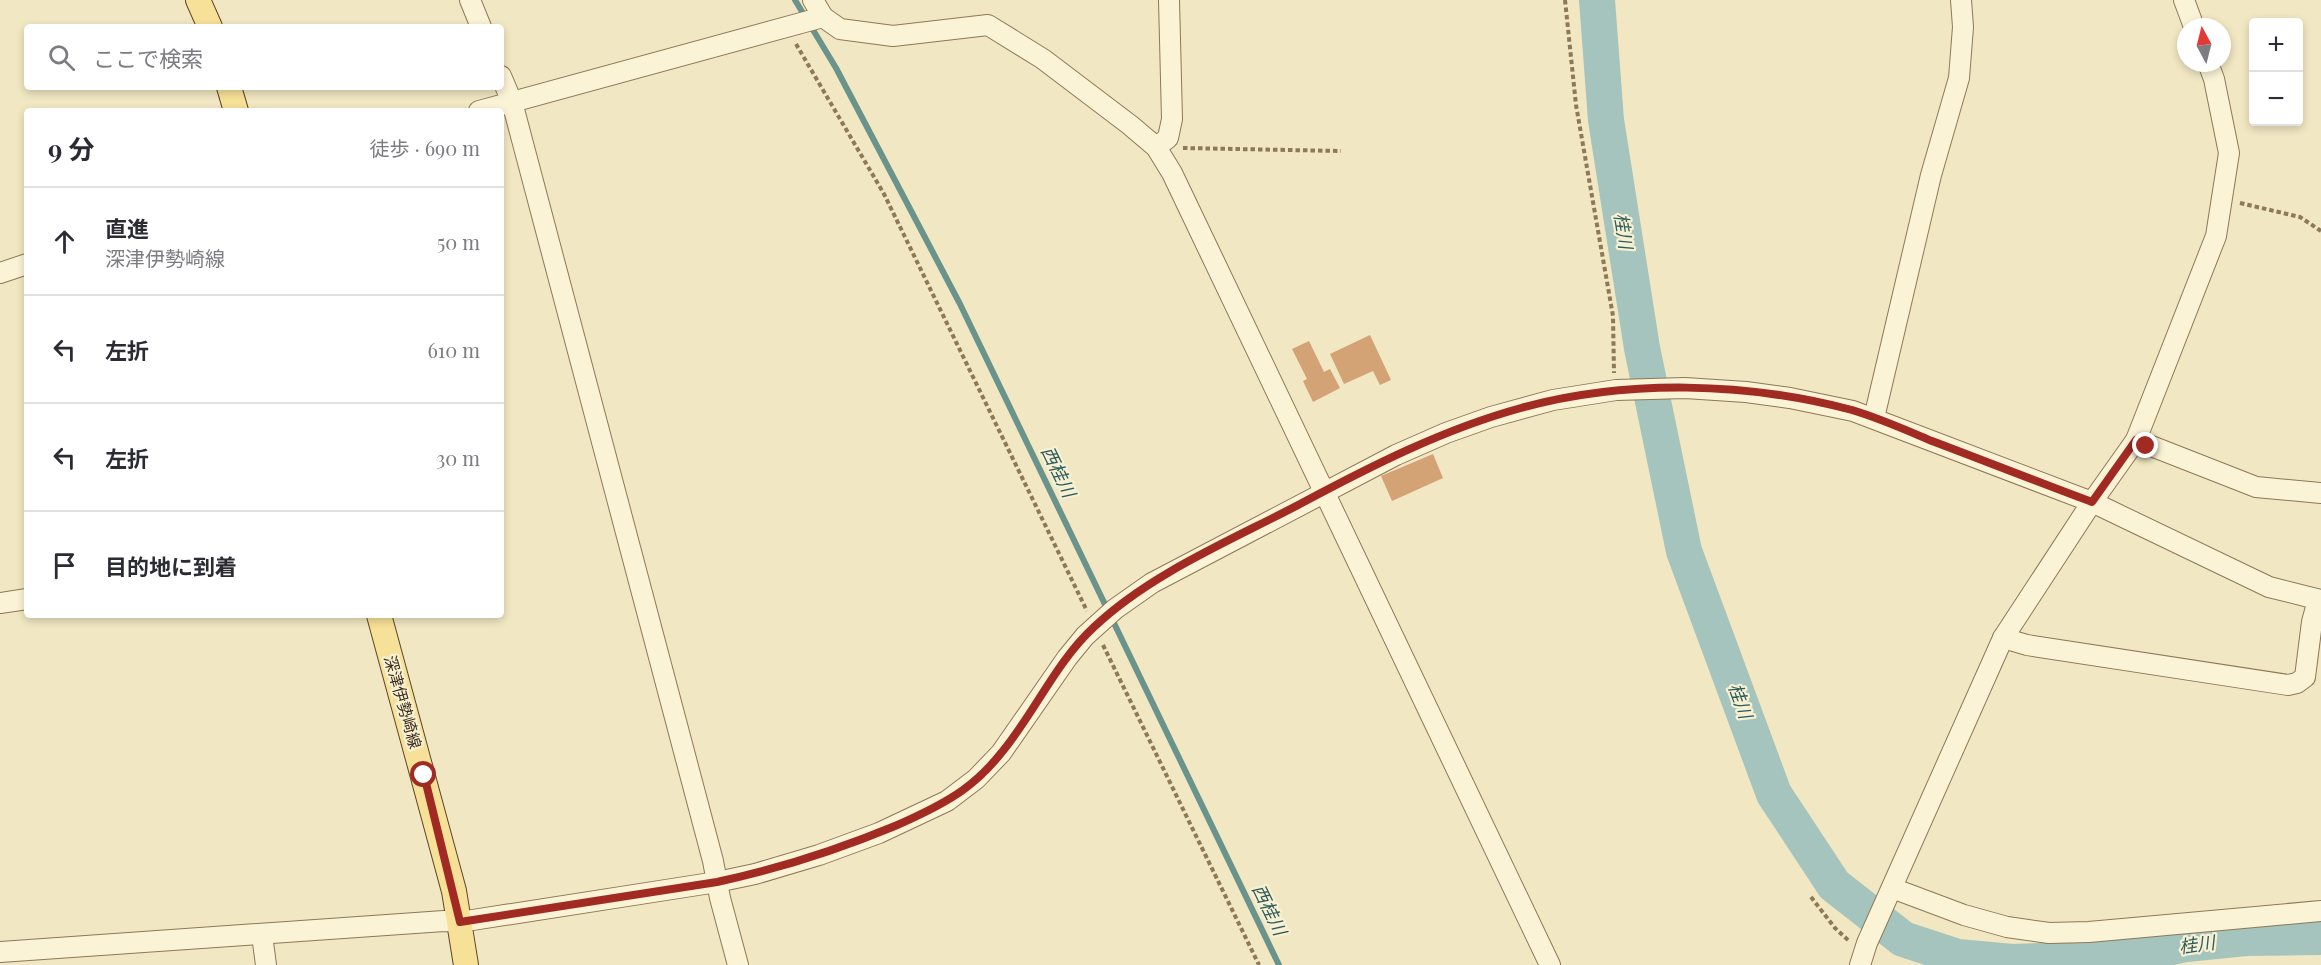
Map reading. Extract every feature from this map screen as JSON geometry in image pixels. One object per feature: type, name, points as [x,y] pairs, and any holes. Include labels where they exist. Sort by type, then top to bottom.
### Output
[{"type":"main road","points":[[198,0],[209,24]]},
{"type":"main road","points":[[230,90],[235,108]]},
{"type":"main road","name":"深津伊勢崎線","points":[[380,618],[424,775],[460,922],[466,965]]},
{"type":"street","points":[[470,0],[480,24]]},
{"type":"street","points":[[1156,147],[1168,138],[1172,119],[1169,0]]},
{"type":"street","points":[[1874,418],[1930,175],[1959,78],[1963,27],[1961,0]]},
{"type":"street","points":[[2184,0],[2191,18]]},
{"type":"street","points":[[490,108],[807,18],[840,28],[893,36],[988,25],[1043,59],[1130,125],[1156,147],[1172,172],[1550,965]]},
{"type":"street","points":[[1864,953],[2003,638],[2092,502],[2136,440],[2216,236],[2229,153],[2211,72]]},
{"type":"street","points":[[504,83],[512,102],[738,965]]},
{"type":"street","points":[[0,273],[24,265]]},
{"type":"street","points":[[11,956],[444,921],[460,922],[717,882],[755,874],[819,855],[914,818],[956,795],[976,779],[1001,753],[1067,658],[1104,618],[1168,573],[1396,455],[1446,433],[1491,417],[1553,400],[1621,390],[1685,388],[1746,392],[1790,398],[1853,411],[2092,502],[2269,587],[2319,600],[2312,622],[2305,677],[2297,683],[2288,685],[2027,645],[2003,638]]},
{"type":"street","points":[[2136,440],[2256,487],[2321,493]]},
{"type":"street","points":[[0,603],[24,599]]},
{"type":"street","points":[[1891,892],[2007,927],[2049,933],[2089,932],[2321,911]]},
{"type":"street","points":[[262,935],[266,965]]},
{"type":"path","points":[[1565,0],[1576,105],[1613,316],[1613,368],[1621,390]]},
{"type":"path","points":[[807,18],[884,194],[1104,618],[1258,965]]},
{"type":"path","points":[[1156,147],[1341,151]]},
{"type":"path","points":[[2221,199],[2300,217],[2321,231]]},
{"type":"path","points":[[1811,897],[1846,940],[1864,953]]},
{"type":"building","points":[[1370,335],[1391,380],[1380,385],[1373,371],[1344,384],[1330,354]]},
{"type":"building","points":[[1309,341],[1324,372],[1330,369],[1340,388],[1313,402],[1303,381],[1307,379],[1292,349]]},
{"type":"building","points":[[1433,454],[1443,478],[1392,501],[1381,476]]},
{"type":"waterway","name":"西桂川","points":[[795,0],[836,68],[960,304],[1279,965]]},
{"type":"waterway","name":"桂川","points":[[1597,0],[1606,120],[1642,348],[1684,551],[1774,794],[1834,885],[1903,939],[1958,957],[2012,962],[2094,959],[2130,956],[2186,944],[2246,938],[2321,937]]},
{"type":"route","points":[[424,775],[460,922],[717,882],[755,874],[819,855],[879,833],[947,801],[976,779],[1001,753],[1085,636],[1137,593],[1176,569],[1396,455],[1446,433],[1491,417],[1553,400],[1626,389],[1685,388],[1746,392],[1790,398],[1853,411],[1874,418],[2092,502],[2136,440],[2146,446]]}]
